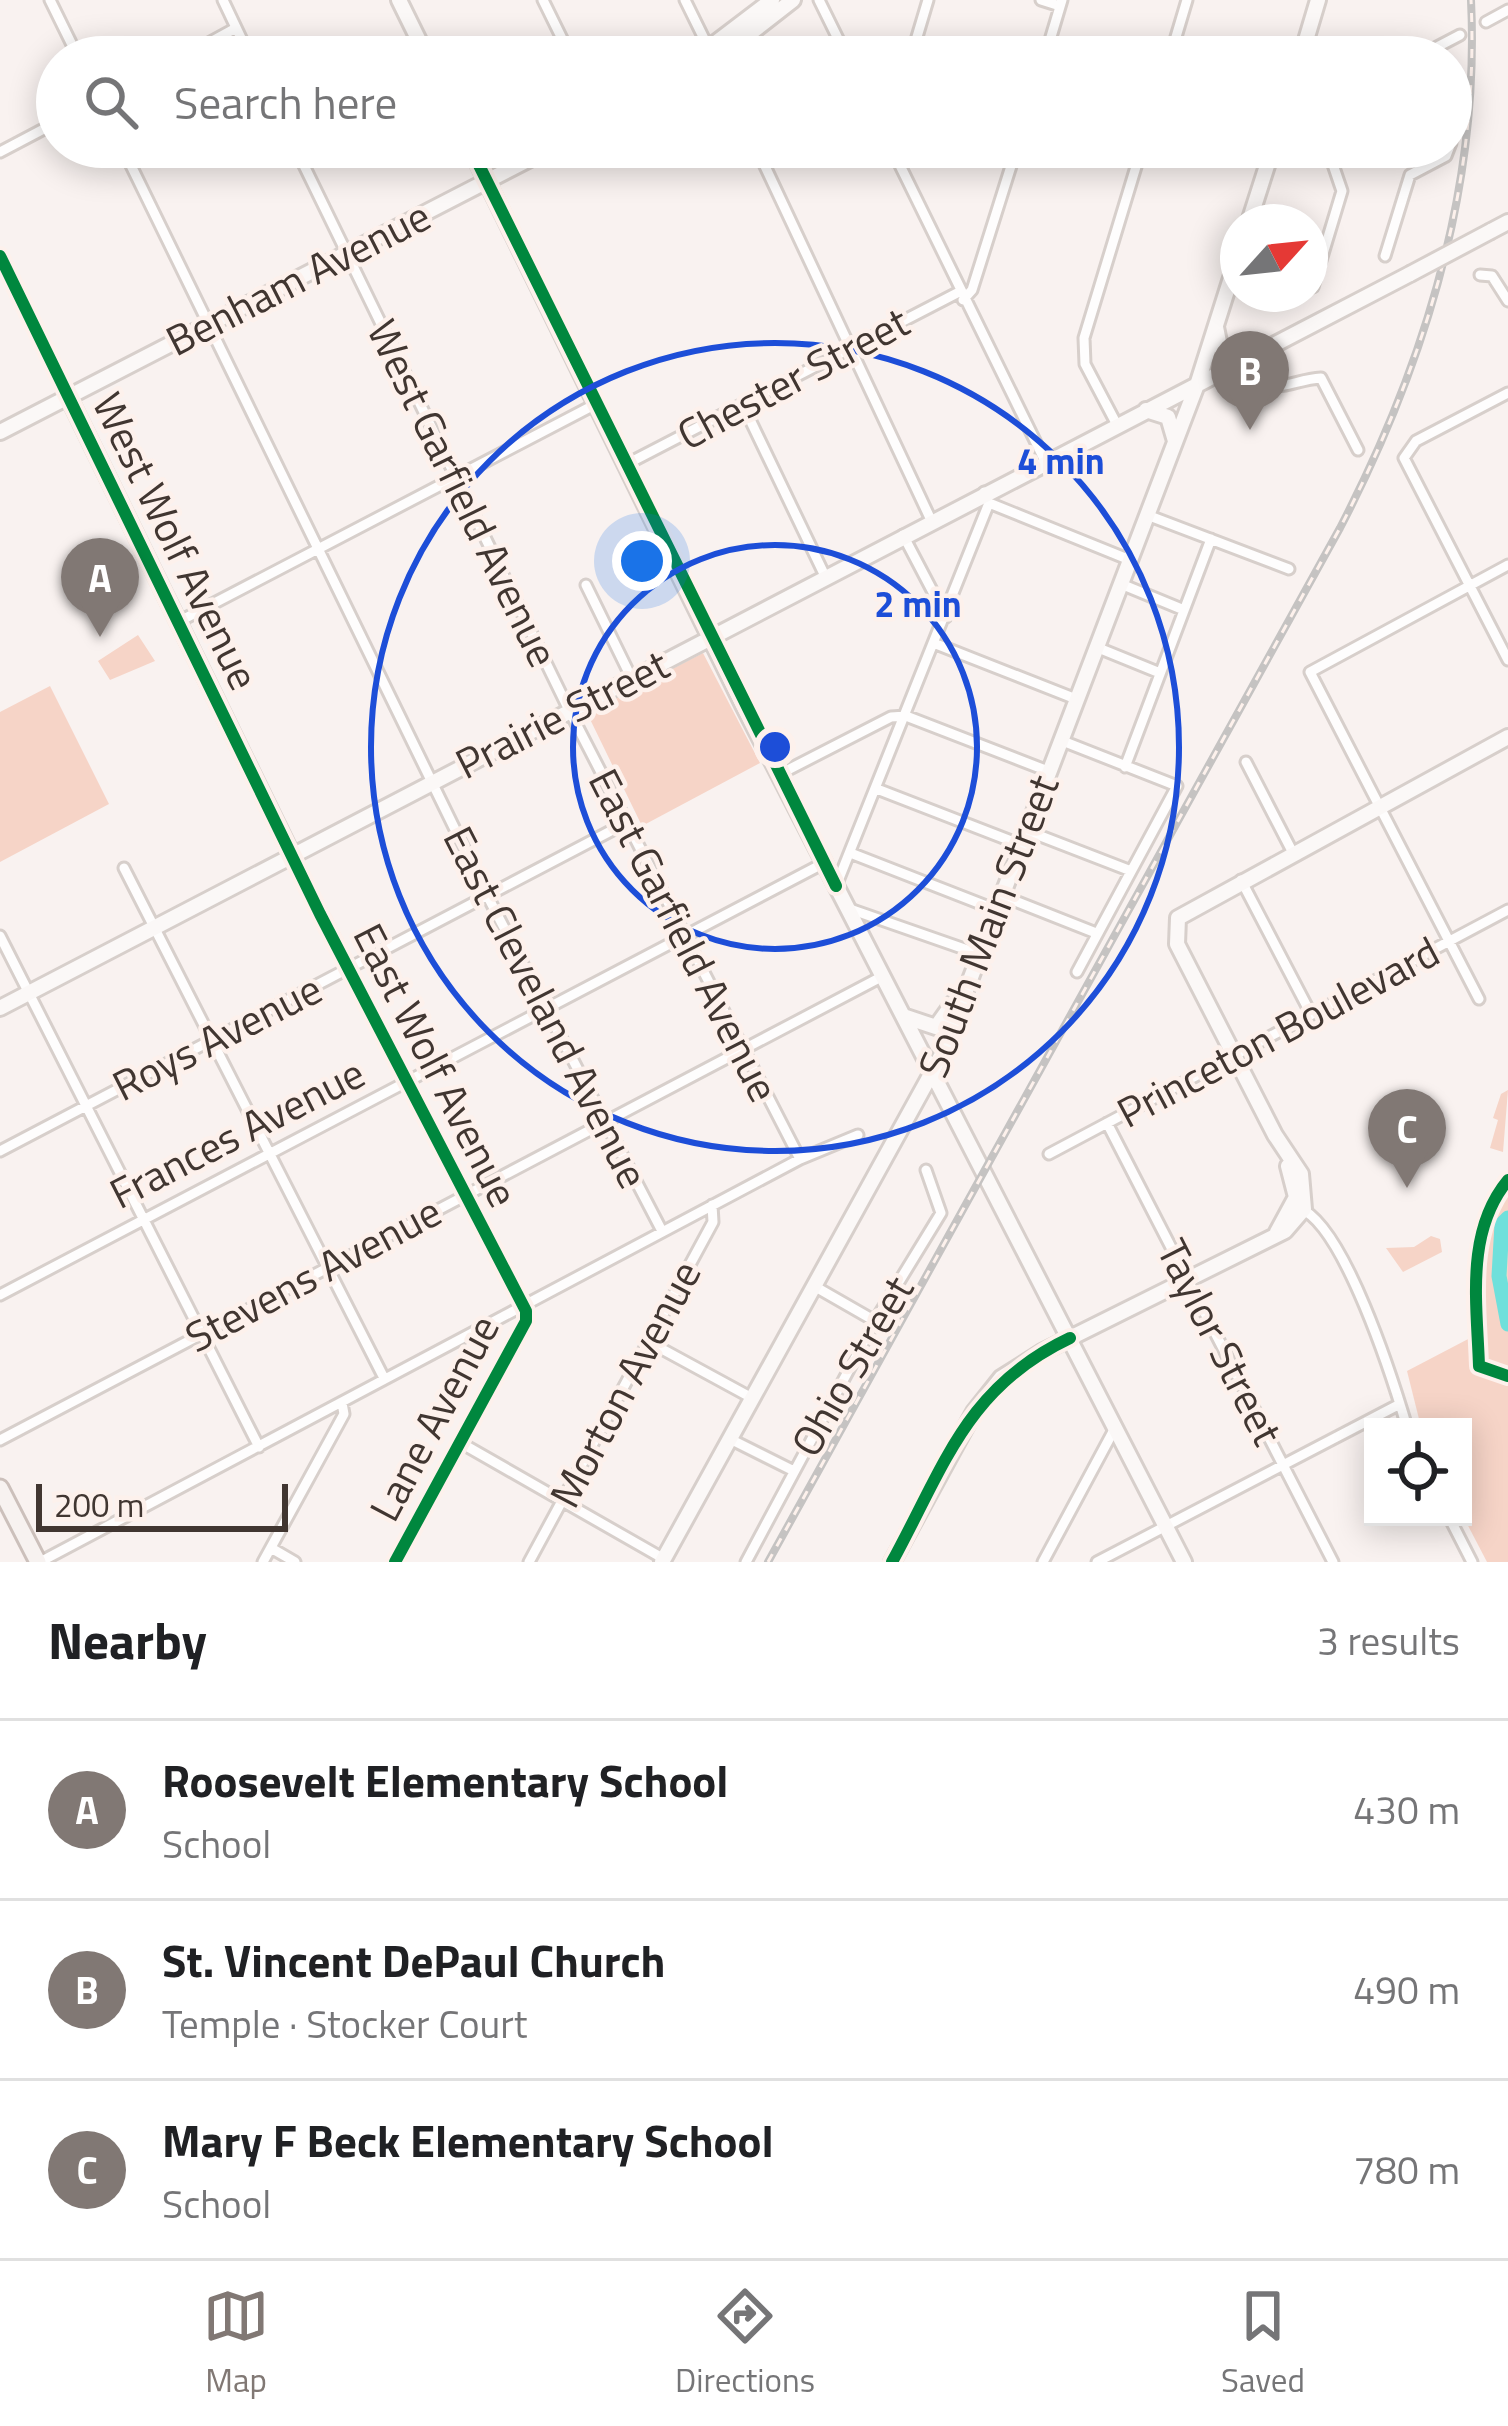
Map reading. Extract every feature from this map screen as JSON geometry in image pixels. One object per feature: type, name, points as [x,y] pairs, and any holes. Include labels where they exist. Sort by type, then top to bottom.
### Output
[{"type":"main road","points":[[399,0],[417,36]]},
{"type":"main road","points":[[731,36],[772,0]]},
{"type":"main road","points":[[739,36],[793,0]]},
{"type":"main road","points":[[1305,36],[1314,1]]},
{"type":"main road","points":[[480,168],[778,775],[1184,1562]]},
{"type":"main road","name":"Benham Avenue","points":[[0,432],[509,168]]},
{"type":"main road","points":[[1255,204],[1266,168]]},
{"type":"main road","name":"Prairie Street","points":[[0,1008],[931,520],[987,498],[1045,460],[1508,222]]},
{"type":"main road","name":"South Main Street","points":[[663,1561],[933,1073],[1221,312]]},
{"type":"main road","points":[[1216,327],[1220,347],[1246,359]]},
{"type":"main road","name":"West Wolf Avenue","points":[[68,396],[292,855]]},
{"type":"main road","points":[[1141,411],[1156,410],[1168,417],[1175,442]]},
{"type":"main road","points":[[892,1562],[986,1395],[1015,1367],[1294,1224],[1301,1174],[1177,944],[1176,922],[1192,906],[1508,737]]},
{"type":"main road","points":[[905,1016],[920,1025],[939,1025],[969,980]]},
{"type":"main road","points":[[0,1488],[39,1562]]},
{"type":"street","points":[[50,0],[68,36]]},
{"type":"street","points":[[223,0],[240,36]]},
{"type":"street","points":[[543,0],[561,36]]},
{"type":"street","points":[[685,0],[701,36]]},
{"type":"street","points":[[917,36],[928,0]]},
{"type":"street","points":[[1041,0],[1061,3],[1051,36]]},
{"type":"street","points":[[1176,36],[1187,0]]},
{"type":"street","points":[[823,1],[838,36]]},
{"type":"street","points":[[1486,22],[1508,10]]},
{"type":"street","points":[[221,36],[236,28]]},
{"type":"street","points":[[0,152],[36,133]]},
{"type":"street","name":"East Cleveland Avenue","points":[[132,168],[488,897],[662,1232]]},
{"type":"street","name":"West Garfield Avenue","points":[[305,168],[569,710]]},
{"type":"street","points":[[766,168],[931,520]]},
{"type":"street","points":[[902,168],[1045,460]]},
{"type":"street","points":[[962,295],[972,290],[1010,168]]},
{"type":"street","points":[[1116,423],[1085,364],[1084,338],[1136,168]]},
{"type":"street","points":[[1328,237],[1342,191],[1335,168]]},
{"type":"street","points":[[1385,256],[1410,176],[1424,168]]},
{"type":"street","name":"West Wolf Avenue","points":[[0,256],[68,396]]},
{"type":"street","points":[[1480,274],[1492,276],[1508,301]]},
{"type":"street","name":"Chester Street","points":[[624,466],[962,295]]},
{"type":"street","points":[[1246,359],[1272,386],[1291,387],[1321,378],[1358,451]]},
{"type":"street","points":[[1508,393],[1405,452],[1406,465],[1508,659]]},
{"type":"street","points":[[178,622],[594,405]]},
{"type":"street","points":[[742,405],[825,576]]},
{"type":"street","points":[[836,886],[936,644],[987,498],[1130,560]]},
{"type":"street","points":[[1148,514],[1289,569]]},
{"type":"street","points":[[903,535],[946,617]]},
{"type":"street","points":[[1125,767],[1210,539]]},
{"type":"street","points":[[1479,999],[1310,672],[1508,566]]},
{"type":"street","points":[[1120,584],[1184,610]]},
{"type":"street","points":[[586,585],[631,677]]},
{"type":"street","points":[[936,644],[1076,699]]},
{"type":"street","points":[[1096,647],[1160,673]]},
{"type":"street","name":"East Garfield Avenue","points":[[569,710],[800,1159]]},
{"type":"street","points":[[778,775],[890,717],[905,716],[1048,771]]},
{"type":"street","points":[[1060,740],[1177,787],[1077,972]]},
{"type":"street","points":[[1246,762],[1293,853]]},
{"type":"street","points":[[877,789],[1131,871]]},
{"type":"street","name":"Roys Avenue","points":[[0,1151],[626,823]]},
{"type":"street","points":[[853,854],[1096,934]]},
{"type":"street","name":"East Wolf Avenue","points":[[292,855],[523,1305]]},
{"type":"street","name":"Frances Avenue","points":[[0,1295],[824,863]]},
{"type":"street","points":[[124,868],[384,1378]]},
{"type":"street","points":[[1241,880],[1311,1014]]},
{"type":"street","points":[[847,908],[979,954]]},
{"type":"street","name":"Princeton Boulevard","points":[[1048,1154],[1508,910]]},
{"type":"street","points":[[0,936],[259,1447]]},
{"type":"street","name":"Stevens Avenue","points":[[0,1440],[883,976]]},
{"type":"street","name":"Taylor Street","points":[[1107,1123],[1333,1562]]},
{"type":"street","points":[[39,1562],[800,1159],[858,1135]]},
{"type":"street","name":"Ohio Street","points":[[746,1562],[874,1321],[941,1213],[926,1170]]},
{"type":"street","points":[[1479,1366],[1479,1248],[1484,1220],[1508,1180]]},
{"type":"street","name":"Morton Avenue","points":[[529,1562],[713,1222],[712,1205]]},
{"type":"street","points":[[1299,1208],[1319,1221],[1372,1323],[1404,1418]]},
{"type":"street","points":[[814,1286],[874,1321]]},
{"type":"street","name":"Lane Avenue","points":[[395,1562],[526,1321],[523,1305]]},
{"type":"street","points":[[649,1342],[752,1398]]},
{"type":"street","points":[[263,1562],[344,1414],[342,1403]]},
{"type":"street","points":[[1097,1562],[1400,1404]]},
{"type":"street","points":[[1043,1562],[1115,1428]]},
{"type":"street","points":[[730,1439],[792,1470]]},
{"type":"street","points":[[460,1443],[663,1561]]},
{"type":"street","points":[[1454,1526],[1472,1562]]},
{"type":"street","points":[[271,1549],[295,1562]]},
{"type":"shaded area","points":[[138,635],[155,661],[110,680],[98,661]]},
{"type":"shaded area","points":[[703,653],[760,763],[642,826],[587,713]]},
{"type":"shaded area","points":[[50,686],[109,804],[0,862],[0,712]]},
{"type":"shaded area","points":[[1508,1090],[1503,1152],[1490,1148],[1498,1120],[1493,1118],[1501,1094]]},
{"type":"shaded area","points":[[1508,1172],[1508,1562],[1487,1562],[1468,1526],[1472,1526],[1472,1418],[1419,1418],[1407,1371],[1472,1337],[1475,1251],[1495,1191]]},
{"type":"shaded area","points":[[1431,1236],[1440,1239],[1442,1252],[1403,1272],[1386,1248],[1414,1247]]},
{"type":"waterway","points":[[1508,1218],[1502,1224],[1499,1276],[1508,1324]]},
{"type":"railway","points":[[1471,0],[1471,36]]},
{"type":"railway","points":[[768,1562],[1340,528],[1398,402],[1421,338],[1441,272],[1461,168]]},
{"type":"cycle path","points":[[480,168],[836,886]]},
{"type":"cycle path","points":[[0,256],[320,914],[526,1311],[526,1321],[395,1562]]},
{"type":"cycle path","points":[[1508,1180],[1485,1222],[1476,1293],[1479,1366],[1508,1376]]},
{"type":"cycle path","points":[[892,1562],[944,1462],[982,1405],[1006,1380],[1070,1338]]},
{"type":"place","name":"St. Vincent DePaul Church","points":[[1250,430]]},
{"type":"place","name":"Roosevelt Elementary School","points":[[100,637]]},
{"type":"place","name":"Mary F Beck Elementary School","points":[[1407,1188]]}]
